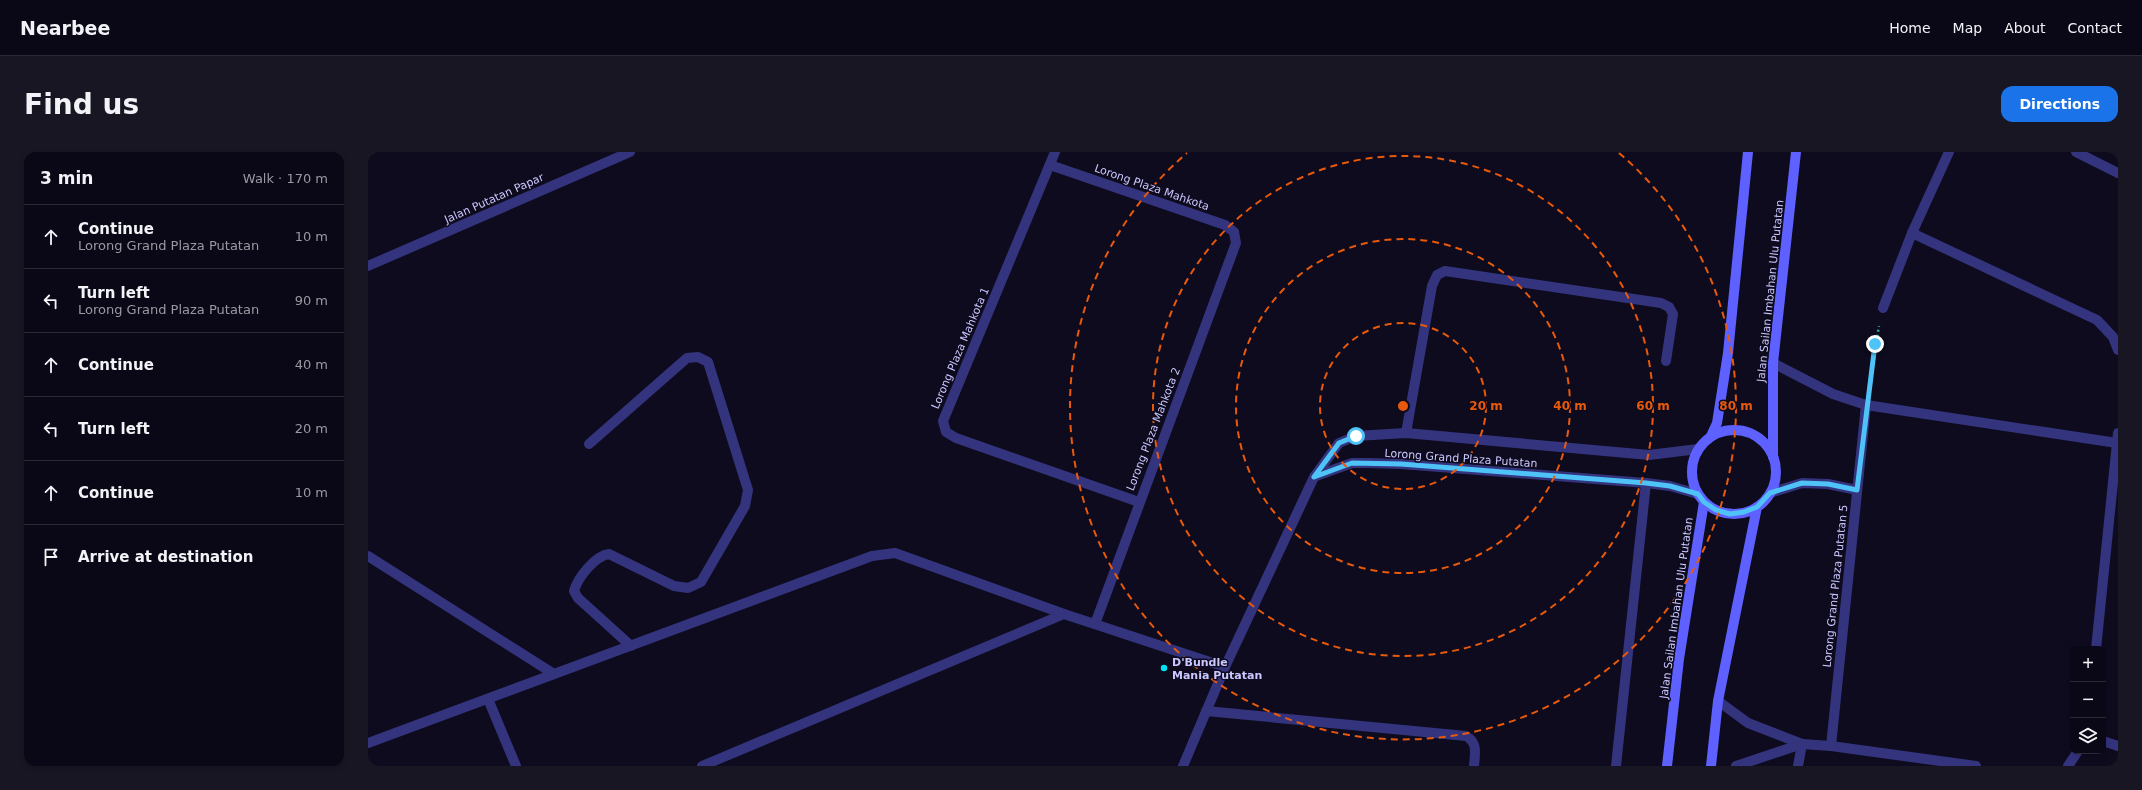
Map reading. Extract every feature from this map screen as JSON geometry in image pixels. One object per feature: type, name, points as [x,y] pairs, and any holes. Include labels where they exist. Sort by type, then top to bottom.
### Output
[{"type":"street","name":"Jalan Putatan Papar","points":[[368,266],[630,152]]},
{"type":"street","name":"Lorong Plaza Mahkota 1","points":[[1055,152],[943,420],[946,432],[956,438],[1139,502]]},
{"type":"street","points":[[1711,436],[1717,422],[1728,353],[1748,152]]},
{"type":"street","name":"Jalan Sailan Imbahan Ulu Putatan","points":[[1773,457],[1773,363],[1796,152]]},
{"type":"street","points":[[1883,308],[1912,233],[1949,152]]},
{"type":"street","points":[[2076,152],[2118,173]]},
{"type":"street","name":"Lorong Plaza Mahkota","points":[[1050,165],[1225,224],[1234,232],[1236,243]]},
{"type":"street","points":[[1912,233],[2096,320],[2113,337],[2118,350]]},
{"type":"street","name":"Lorong Plaza Mahkota 2","points":[[1095,624],[1236,243]]},
{"type":"street","points":[[1406,433],[1432,286],[1437,276],[1445,271],[1661,303],[1669,307],[1674,314],[1666,361]]},
{"type":"street","points":[[589,444],[687,358],[698,357],[708,362],[747,482],[748,490],[745,506],[701,582],[688,588],[674,586],[609,554],[601,555],[576,583],[574,591],[578,598],[631,646]]},
{"type":"street","points":[[1773,363],[1833,394],[1866,405],[2118,438],[2096,646]]},
{"type":"street","name":"Lorong Grand Plaza Putatan 5","points":[[1831,746],[1866,405]]},
{"type":"street","points":[[1735,429],[1747,431],[1763,442],[1773,457],[1776,469],[1774,482],[1770,493],[1757,507],[1744,512],[1730,514],[1716,510],[1701,498],[1693,484],[1693,460],[1698,449],[1711,436],[1722,431],[1735,429]]},
{"type":"street","name":"Lorong Grand Plaza Putatan","points":[[1314,477],[1339,443],[1356,436],[1406,433],[1650,455],[1698,449]]},
{"type":"street","name":"Lorong Grand Plaza Putatan","points":[[1314,477],[1352,463],[1374,463],[1646,483],[1670,486],[1701,498]]},
{"type":"street","points":[[1183,766],[1225,667],[1314,477]]},
{"type":"street","points":[[1616,766],[1646,483]]},
{"type":"street","points":[[1770,493],[1802,483],[1828,484],[1857,490]]},
{"type":"street","name":"Jalan Sailan Imbahan Ulu Putatan","points":[[1668,766],[1679,659],[1701,498]]},
{"type":"street","points":[[1711,766],[1718,701],[1757,507]]},
{"type":"street","points":[[368,743],[872,556],[895,553],[1064,614],[1225,667]]},
{"type":"street","points":[[368,556],[554,674]]},
{"type":"street","points":[[702,766],[1064,614]]},
{"type":"street","points":[[488,699],[516,766]]},
{"type":"street","points":[[1718,701],[1748,723],[1802,744],[1831,746],[1976,766]]},
{"type":"street","points":[[1206,712],[1466,736],[1472,740],[1475,746],[1474,766]]},
{"type":"street","points":[[2106,742],[2118,746]]},
{"type":"street","points":[[1736,766],[1802,744]]},
{"type":"street","points":[[1798,766],[1802,744]]},
{"type":"street","points":[[2068,766],[2076,754]]},
{"type":"path","points":[[1866,405],[1875,344],[1883,308]]},
{"type":"place","name":"D'Bundle Mania Putatan","points":[[1164,668]]},
{"type":"route","points":[[1356,436],[1339,443],[1314,477],[1352,463],[1368,463],[1401,464],[1646,483],[1670,486],[1698,494],[1704,502],[1716,510],[1730,514],[1744,512],[1757,507],[1770,493],[1802,483],[1828,484],[1857,490],[1866,405],[1875,344]]}]
